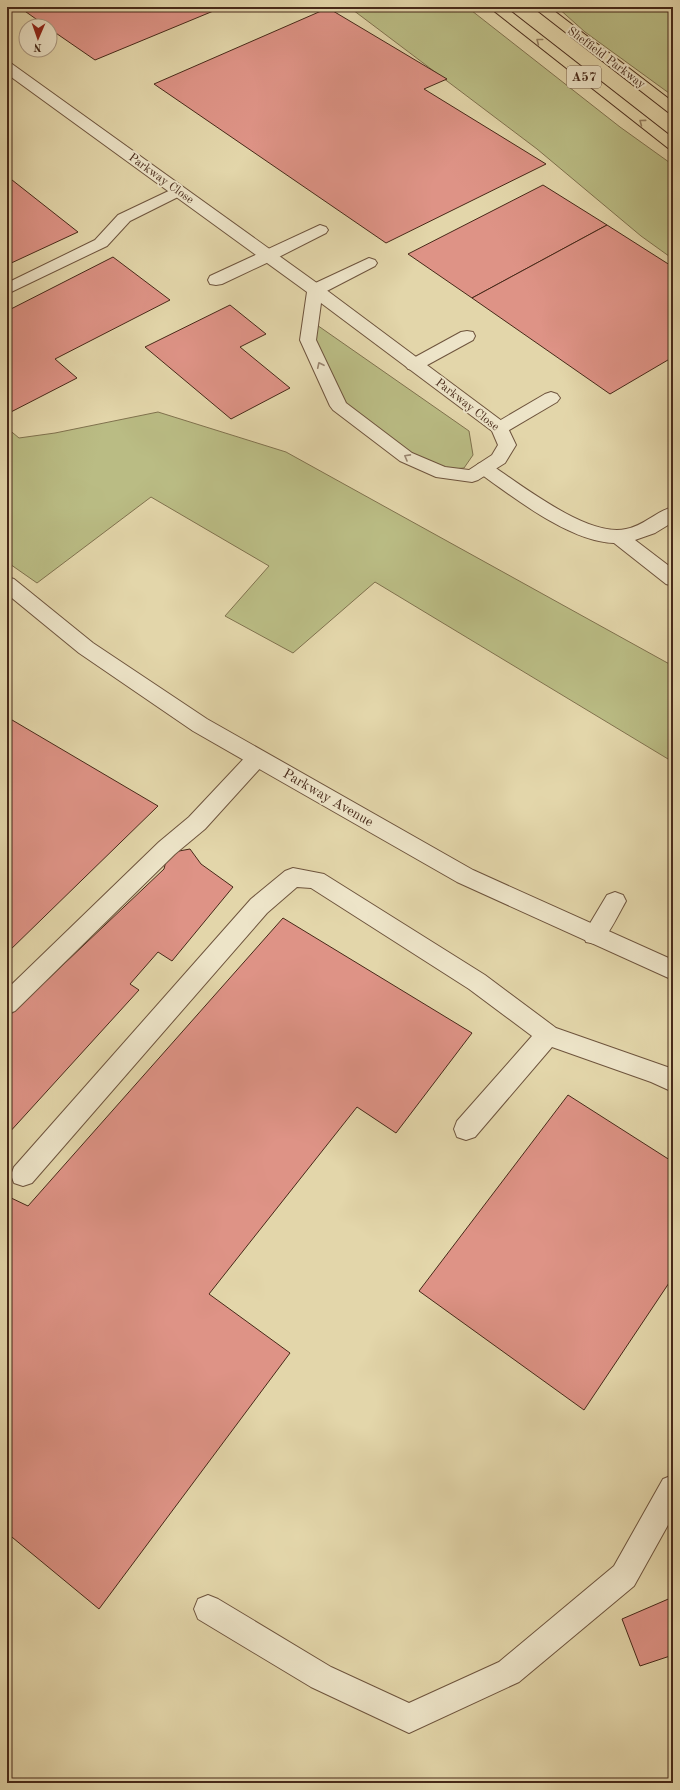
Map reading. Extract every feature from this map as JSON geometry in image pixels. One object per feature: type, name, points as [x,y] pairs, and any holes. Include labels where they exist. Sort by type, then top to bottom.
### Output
[{"type":"highway","name":"Sheffield Parkway","points":[[496,7],[673,145]]},
{"type":"highway","name":"Sheffield Parkway","points":[[540,7],[673,109]]},
{"type":"street","name":"Parkway Close","points":[[7,67],[315,290],[500,428],[507,444],[499,459],[472,476],[442,473],[406,457],[339,406],[308,340],[315,290]]},
{"type":"street","points":[[7,289],[101,243],[124,218],[178,192]]},
{"type":"street","points":[[216,280],[268,257],[320,230]]},
{"type":"street","points":[[315,290],[369,263]]},
{"type":"street","points":[[414,365],[467,336]]},
{"type":"street","points":[[500,428],[551,398]]},
{"type":"street","points":[[484,468],[549,512],[595,534],[620,538],[649,529],[673,513]]},
{"type":"street","points":[[620,538],[673,578]]},
{"type":"street","name":"Parkway Avenue","points":[[7,584],[86,648],[200,725],[465,876],[673,970]]},
{"type":"street","points":[[7,1004],[167,848],[197,823],[258,758]]},
{"type":"street","points":[[23,1175],[259,906],[293,877],[316,880],[477,982],[548,1034],[659,1074],[673,1081]]},
{"type":"street","points":[[594,935],[615,901]]},
{"type":"street","points":[[466,1129],[548,1034]]},
{"type":"street","points":[[208,1609],[321,1677],[409,1718],[509,1672],[624,1576],[673,1489]]},
{"type":"green space","points":[[349,7],[467,7],[620,127],[673,165],[673,259],[641,236],[537,149]]},
{"type":"green space","points":[[557,7],[673,8],[673,96],[585,32]]},
{"type":"green space","points":[[304,316],[469,431],[473,455],[464,468],[440,470],[410,454],[338,400]]},
{"type":"green space","points":[[158,412],[286,452],[673,666],[673,762],[375,582],[293,653],[225,616],[269,566],[151,497],[37,583],[7,562],[7,428],[19,438],[55,433]]},
{"type":"building","points":[[19,7],[223,7],[95,60],[58,35],[58,18],[35,18]]},
{"type":"building","points":[[328,8],[447,79],[424,89],[546,164],[386,243],[154,84]]},
{"type":"building","points":[[7,176],[78,232],[7,265]]},
{"type":"building","points":[[543,185],[607,225],[472,298],[408,254]]},
{"type":"building","points":[[607,225],[673,267],[673,357],[610,394],[472,298]]},
{"type":"building","points":[[113,257],[170,300],[55,359],[77,378],[7,414],[7,311]]},
{"type":"building","points":[[230,305],[266,334],[240,347],[290,388],[231,419],[145,347]]},
{"type":"building","points":[[7,717],[158,806],[7,953]]},
{"type":"building","points":[[190,849],[201,864],[233,887],[172,961],[158,952],[130,984],[139,990],[7,1135],[7,1018],[164,869],[168,853]]},
{"type":"building","points":[[283,918],[472,1033],[396,1133],[357,1107],[209,1294],[290,1353],[99,1609],[7,1533],[7,1196],[28,1206]]},
{"type":"building","points":[[568,1095],[673,1162],[673,1277],[584,1410],[419,1291]]},
{"type":"building","points":[[673,1597],[673,1655],[640,1666],[622,1619]]}]
